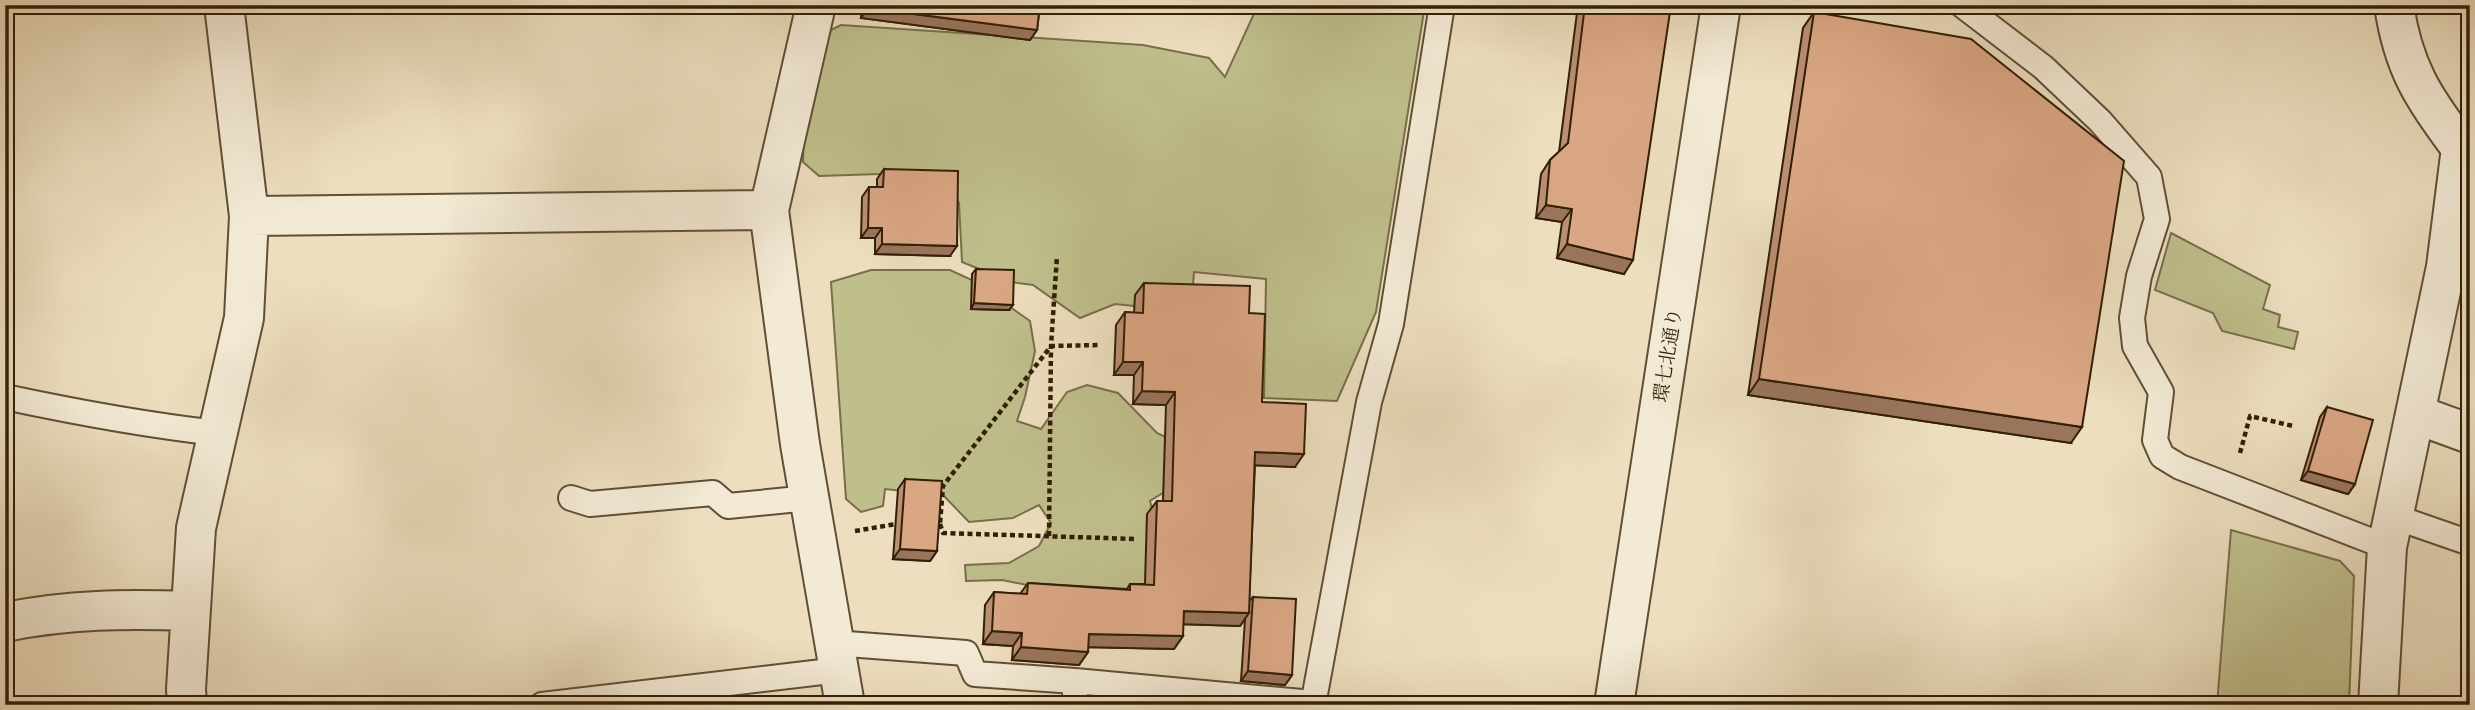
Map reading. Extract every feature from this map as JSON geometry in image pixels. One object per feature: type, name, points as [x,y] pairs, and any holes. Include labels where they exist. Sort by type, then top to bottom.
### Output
[{"type":"street","points":[[181,699],[196,528],[244,318],[249,216],[223,5]]},
{"type":"street","points":[[816,5],[769,210],[809,498],[839,673]]},
{"type":"street","name":"環七北通り","points":[[1614,705],[1721,5]]},
{"type":"street","points":[[2378,705],[2389,531],[2446,267],[2466,147],[2418,88],[2406,57],[2394,5]]},
{"type":"street","points":[[249,216],[769,210]]},
{"type":"street","points":[[2415,414],[2470,434]]},
{"type":"street","points":[[5,622],[43,614],[111,608],[190,611]]},
{"type":"lane","points":[[542,705],[610,700],[839,673],[966,653],[975,674],[1075,693],[1313,704],[1369,402],[1391,324],[1442,5]]},
{"type":"lane","points":[[1962,5],[2043,67],[2100,121],[2149,177],[2157,219],[2139,276],[2132,318],[2135,346],[2161,391],[2155,439],[2162,456],[2180,467],[2231,487],[2389,531],[2470,543]]},
{"type":"lane","points":[[5,397],[149,425],[217,433]]},
{"type":"lane","points":[[571,498],[590,504],[713,493],[729,506],[809,498]]},
{"type":"path","points":[[1049,536],[1051,346],[1057,256]]},
{"type":"path","points":[[1051,346],[1099,345]]},
{"type":"path","points":[[1051,346],[943,485],[940,524],[943,533],[1138,539]]},
{"type":"path","points":[[2231,487],[2250,416],[2293,426]]},
{"type":"path","points":[[932,525],[940,524]]},
{"type":"green space","points":[[1258,5],[1425,5],[1376,312],[1337,401],[1264,398],[1266,279],[1194,272],[1193,285],[1162,309],[1115,304],[1080,318],[1033,285],[1011,282],[962,262],[959,203],[941,172],[819,176],[803,162],[804,131],[825,33],[841,25],[1143,45],[1209,58],[1225,77]]},
{"type":"green space","points":[[2171,233],[2270,285],[2263,309],[2280,315],[2278,327],[2298,332],[2294,349],[2222,331],[2213,313],[2155,290]]},
{"type":"green space","points":[[871,270],[950,270],[972,280],[1030,321],[1035,351],[1017,421],[1041,429],[1067,392],[1087,385],[1118,393],[1157,433],[1180,444],[1179,483],[1150,501],[1168,570],[1151,610],[1002,580],[966,581],[965,565],[1009,563],[1039,546],[1051,523],[1039,505],[1013,518],[969,522],[943,495],[885,489],[883,506],[861,512],[846,499],[831,282]]},
{"type":"green space","points":[[2231,530],[2340,561],[2354,576],[2349,705],[2217,705]]},
{"type":"building","points":[[868,5],[1040,5],[1037,30],[868,8]]},
{"type":"building","points":[[1585,5],[1671,5],[1633,260],[1567,244],[1572,209],[1546,205],[1550,160],[1568,143]]},
{"type":"building","points":[[1814,12],[1971,39],[2124,161],[2082,427],[1759,379]]},
{"type":"building","points":[[884,169],[958,171],[957,246],[882,244],[882,228],[868,228],[869,187],[883,187]]},
{"type":"building","points":[[976,269],[1014,270],[1013,305],[974,303]]},
{"type":"building","points":[[1144,283],[1250,286],[1249,313],[1265,314],[1262,402],[1306,404],[1304,454],[1255,452],[1249,613],[1184,611],[1183,636],[1089,634],[1088,652],[1021,647],[1022,633],[992,631],[994,592],[1027,594],[1028,583],[1130,590],[1130,584],[1154,585],[1157,501],[1172,501],[1175,392],[1142,391],[1143,362],[1123,362],[1125,312],[1143,313]]},
{"type":"building","points":[[2327,407],[2373,420],[2355,484],[2308,471]]},
{"type":"building","points":[[905,479],[942,481],[937,551],[900,549]]},
{"type":"building","points":[[1253,597],[1296,599],[1292,675],[1248,671]]}]
